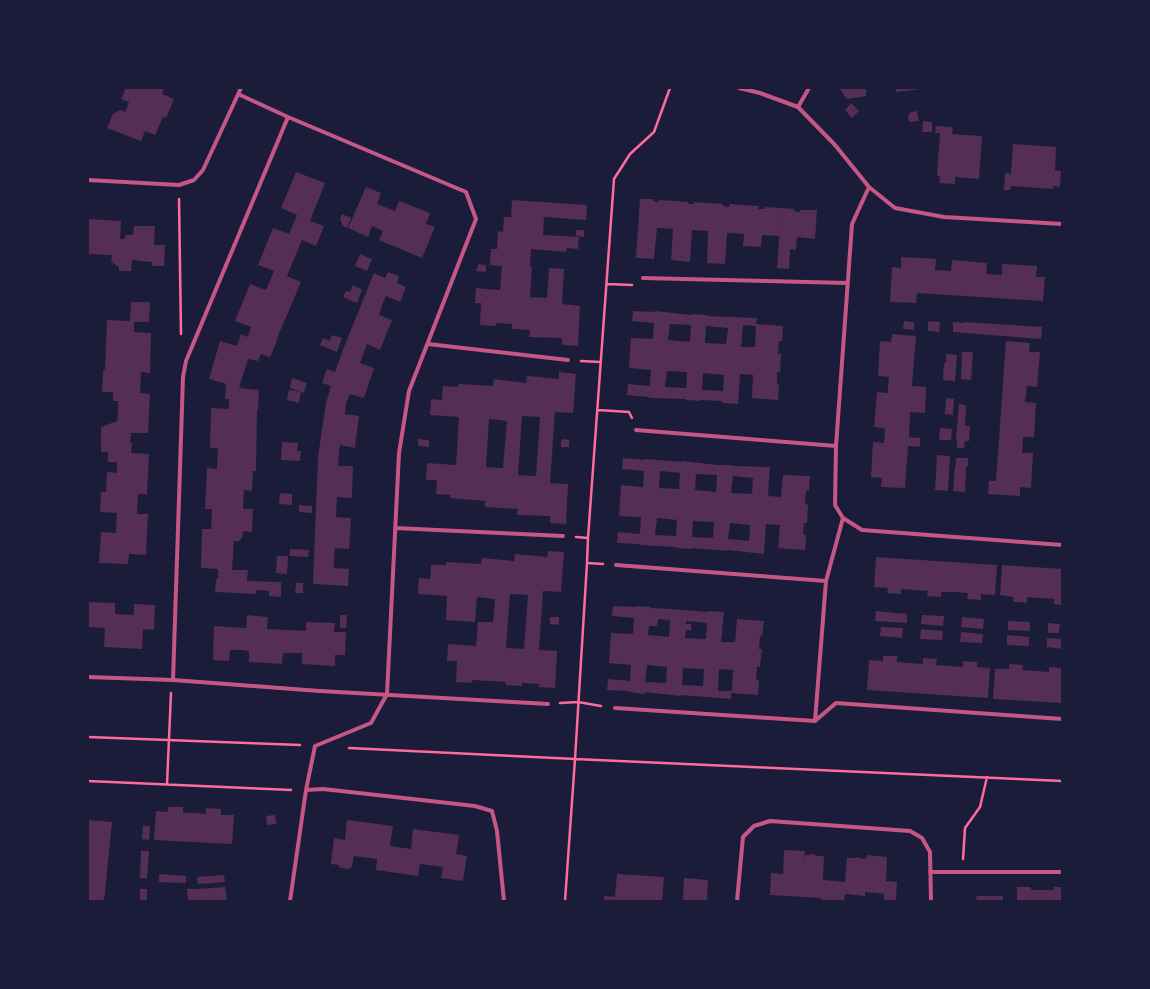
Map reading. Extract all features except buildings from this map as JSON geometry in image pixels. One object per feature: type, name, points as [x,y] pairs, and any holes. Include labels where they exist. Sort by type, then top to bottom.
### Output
[{"type":"street","points":[[88,180],[179,184],[194,180],[203,170],[241,88]]},
{"type":"street","points":[[739,88],[760,93],[798,107],[835,145],[869,187],[895,208],[944,217],[1062,224]]},
{"type":"street","points":[[798,107],[809,88]]},
{"type":"street","points":[[238,94],[288,117],[466,192],[476,219],[409,391],[399,453],[387,694],[371,723],[315,746],[306,790],[290,901]]},
{"type":"street","points":[[173,680],[183,377],[186,361],[288,117]]},
{"type":"street","points":[[869,187],[852,224],[836,446],[835,505],[843,518],[862,530],[1062,545]]},
{"type":"street","points":[[643,278],[848,283]]},
{"type":"street","points":[[428,344],[568,360]]},
{"type":"street","points":[[636,430],[836,446]]},
{"type":"street","points":[[815,721],[826,581],[843,518]]},
{"type":"street","points":[[395,528],[563,536]]},
{"type":"street","points":[[616,564],[826,581]]},
{"type":"street","points":[[88,677],[173,680],[548,704]]},
{"type":"street","points":[[615,708],[815,721],[836,703],[1062,720]]},
{"type":"street","points":[[306,790],[323,789],[460,804],[475,806],[492,811],[497,831],[504,901]]},
{"type":"street","points":[[737,901],[744,837],[754,826],[770,821],[910,831],[922,838],[930,852],[931,901]]},
{"type":"street","points":[[930,872],[1062,872]]},
{"type":"path","points":[[565,901],[588,538],[614,179],[630,154],[654,132],[670,88]]},
{"type":"path","points":[[179,184],[181,341],[186,361]]},
{"type":"path","points":[[607,284],[636,285],[643,278]]},
{"type":"path","points":[[568,360],[600,362]]},
{"type":"path","points":[[598,410],[629,412],[636,430]]},
{"type":"path","points":[[167,784],[173,680]]},
{"type":"path","points":[[578,702],[615,708]]},
{"type":"path","points":[[88,737],[315,746]]},
{"type":"path","points":[[346,748],[1062,781]]},
{"type":"path","points":[[962,872],[965,828],[980,807],[986,777]]},
{"type":"path","points":[[88,781],[306,790]]}]
